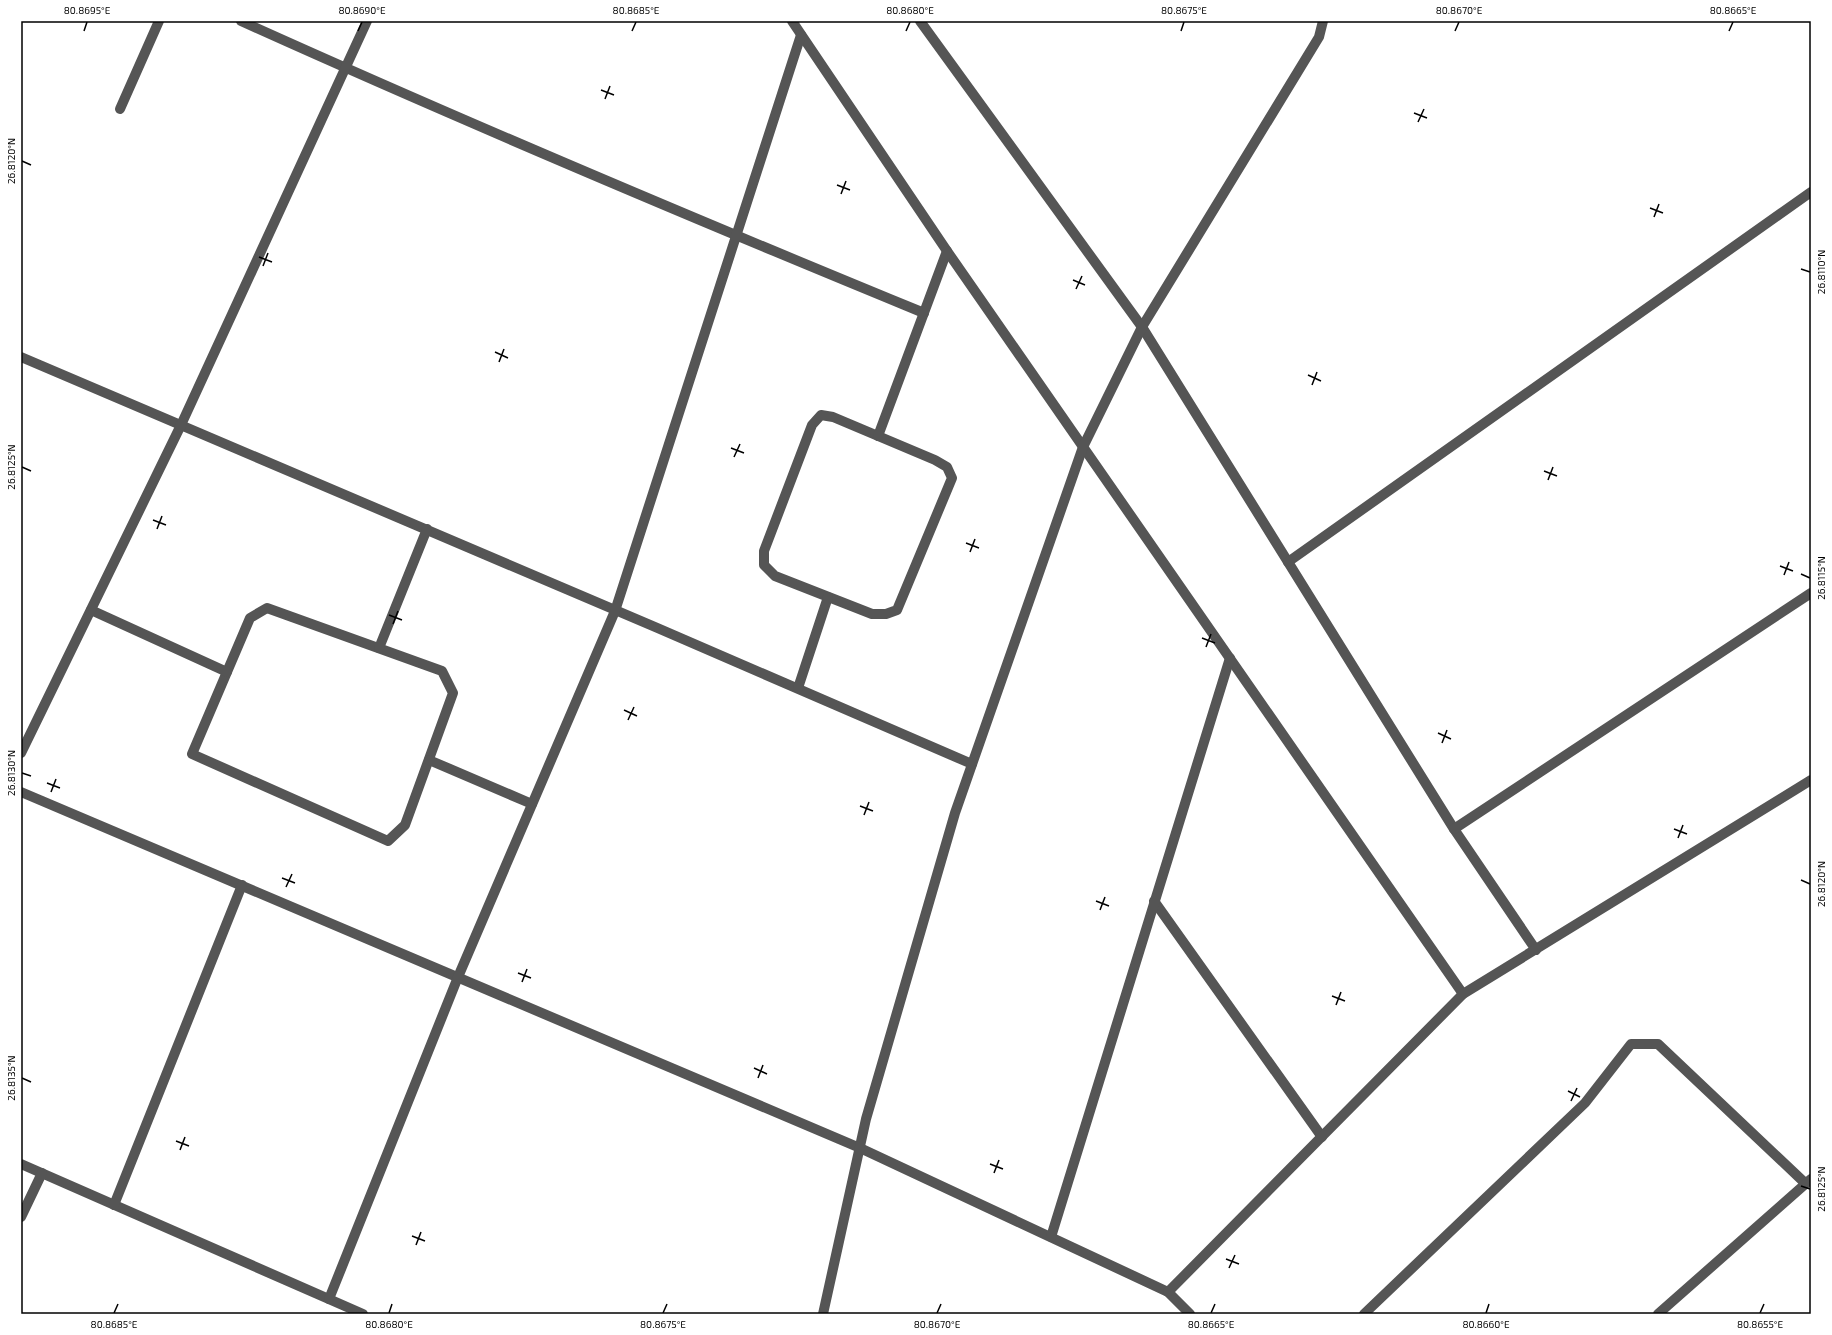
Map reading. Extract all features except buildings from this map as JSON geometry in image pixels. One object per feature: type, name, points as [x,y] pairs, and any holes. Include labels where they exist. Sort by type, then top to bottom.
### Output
[{"type":"street","points":[[120,109],[159,21]]},
{"type":"street","points":[[241,21],[345,68],[736,235],[924,313]]},
{"type":"street","points":[[21,753],[181,425],[367,21]]},
{"type":"street","points":[[792,21],[947,251],[1463,994]]},
{"type":"street","points":[[920,21],[1142,327],[1454,829],[1536,950]]},
{"type":"street","points":[[823,1314],[866,1119],[955,813],[1083,447],[1142,327],[1319,37],[1323,21]]},
{"type":"street","points":[[329,1299],[458,977],[614,611],[801,35]]},
{"type":"street","points":[[1288,562],[1811,192]]},
{"type":"street","points":[[878,436],[947,251]]},
{"type":"street","points":[[21,356],[427,528],[614,611],[798,688],[972,764]]},
{"type":"street","points":[[821,415],[833,417],[934,460],[947,467],[952,478],[897,610],[886,614],[872,614],[828,597],[775,576],[764,565],[764,551],[812,425],[821,415]]},
{"type":"street","points":[[379,648],[427,528]]},
{"type":"street","points":[[1454,829],[1811,593]]},
{"type":"street","points":[[798,688],[828,597]]},
{"type":"street","points":[[267,608],[442,670],[453,693],[405,825],[388,841],[192,754],[227,672],[250,618],[267,608]]},
{"type":"street","points":[[91,610],[227,672]]},
{"type":"street","points":[[1051,1237],[1230,658]]},
{"type":"street","points":[[429,760],[532,804]]},
{"type":"street","points":[[1168,1292],[1463,994],[1811,780]]},
{"type":"street","points":[[21,792],[860,1148],[1168,1292],[1190,1314]]},
{"type":"street","points":[[114,1205],[242,885]]},
{"type":"street","points":[[1154,901],[1322,1137]]},
{"type":"street","points":[[1364,1314],[1585,1103],[1631,1044],[1658,1044],[1808,1181],[1658,1314]]},
{"type":"street","points":[[21,1164],[363,1314]]},
{"type":"street","points":[[21,1217],[42,1173]]}]
